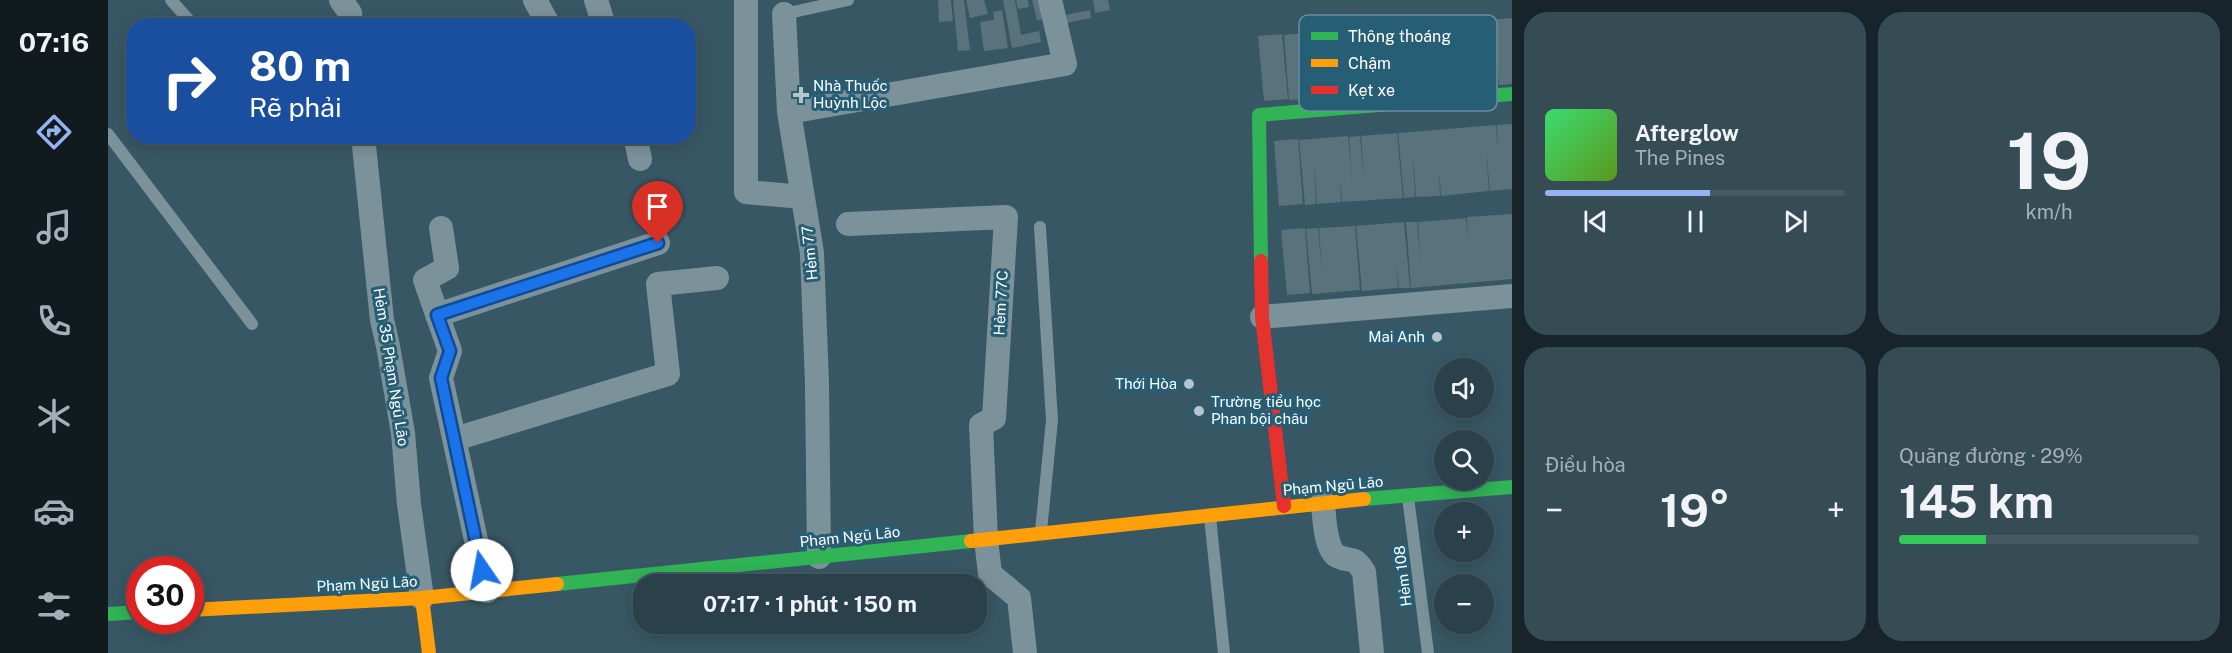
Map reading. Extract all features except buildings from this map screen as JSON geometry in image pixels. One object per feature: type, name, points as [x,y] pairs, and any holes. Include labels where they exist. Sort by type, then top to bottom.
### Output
[{"type":"street","points":[[535,0],[545,18]]},
{"type":"street","points":[[596,0],[602,18]]},
{"type":"street","points":[[746,0],[746,192],[803,197]]},
{"type":"street","points":[[789,112],[1065,64],[1050,0]]},
{"type":"street","name":"Hẻm 77","points":[[784,15],[789,112],[812,253],[816,325],[819,557]]},
{"type":"street","points":[[1497,95],[1512,94]]},
{"type":"street","points":[[1284,506],[1262,317],[1259,115],[1307,111]]},
{"type":"street","name":"Hẻm 35 Phạm Ngũ Lão","points":[[364,144],[382,320],[403,433],[409,504],[422,598]]},
{"type":"street","name":"Hẻm 77C","points":[[848,224],[1006,217],[994,418],[981,425],[986,539]]},
{"type":"street","points":[[441,228],[447,268],[425,280],[450,351],[441,378],[487,591]]},
{"type":"street","points":[[437,315],[658,243]]},
{"type":"street","points":[[455,439],[668,374],[658,284],[717,278]]},
{"type":"street","points":[[1262,317],[1512,296]]},
{"type":"street","name":"Phạm Ngũ Lão","points":[[204,609],[422,598],[1210,516],[1323,502],[1512,487]]},
{"type":"street","points":[[1323,502],[1332,552],[1339,557],[1350,558],[1359,563],[1364,572],[1372,653]]},
{"type":"street","points":[[986,539],[990,574],[1019,598],[1025,653]]},
{"type":"street","points":[[422,598],[429,653]]},
{"type":"street","points":[[108,614],[126,613]]},
{"type":"lane","points":[[171,0],[187,18]]},
{"type":"lane","name":"Hẻm 77","points":[[784,15],[848,0]]},
{"type":"lane","points":[[108,134],[252,324]]},
{"type":"lane","points":[[1040,227],[1052,420],[1041,534]]},
{"type":"lane","name":"Hẻm 108","points":[[1408,496],[1428,653]]},
{"type":"lane","points":[[1210,516],[1224,653]]},
{"type":"traffic: fast","points":[[1497,95],[1512,94]]},
{"type":"traffic: fast","points":[[1261,261],[1259,115],[1307,111]]},
{"type":"traffic: fast","points":[[1364,499],[1512,487]]},
{"type":"traffic: fast","points":[[557,584],[971,541]]},
{"type":"traffic: fast","points":[[108,614],[126,613]]},
{"type":"traffic: slow","points":[[971,541],[1364,499]]},
{"type":"traffic: slow","points":[[204,609],[422,598],[557,584]]},
{"type":"traffic: slow","points":[[422,598],[429,653]]},
{"type":"traffic: jam","points":[[1261,261],[1262,317],[1284,506]]},
{"type":"place","name":"Nhà Thuốc Huỳnh Lộc","points":[[801,95]]},
{"type":"place","name":"Mai Anh","points":[[1437,337]]},
{"type":"place","name":"Thới Hòa","points":[[1189,384]]},
{"type":"place","name":"Trường tiểu học Phan bội châu","points":[[1199,411]]},
{"type":"route","points":[[482,570],[441,378],[450,351],[437,315],[658,243]]}]
